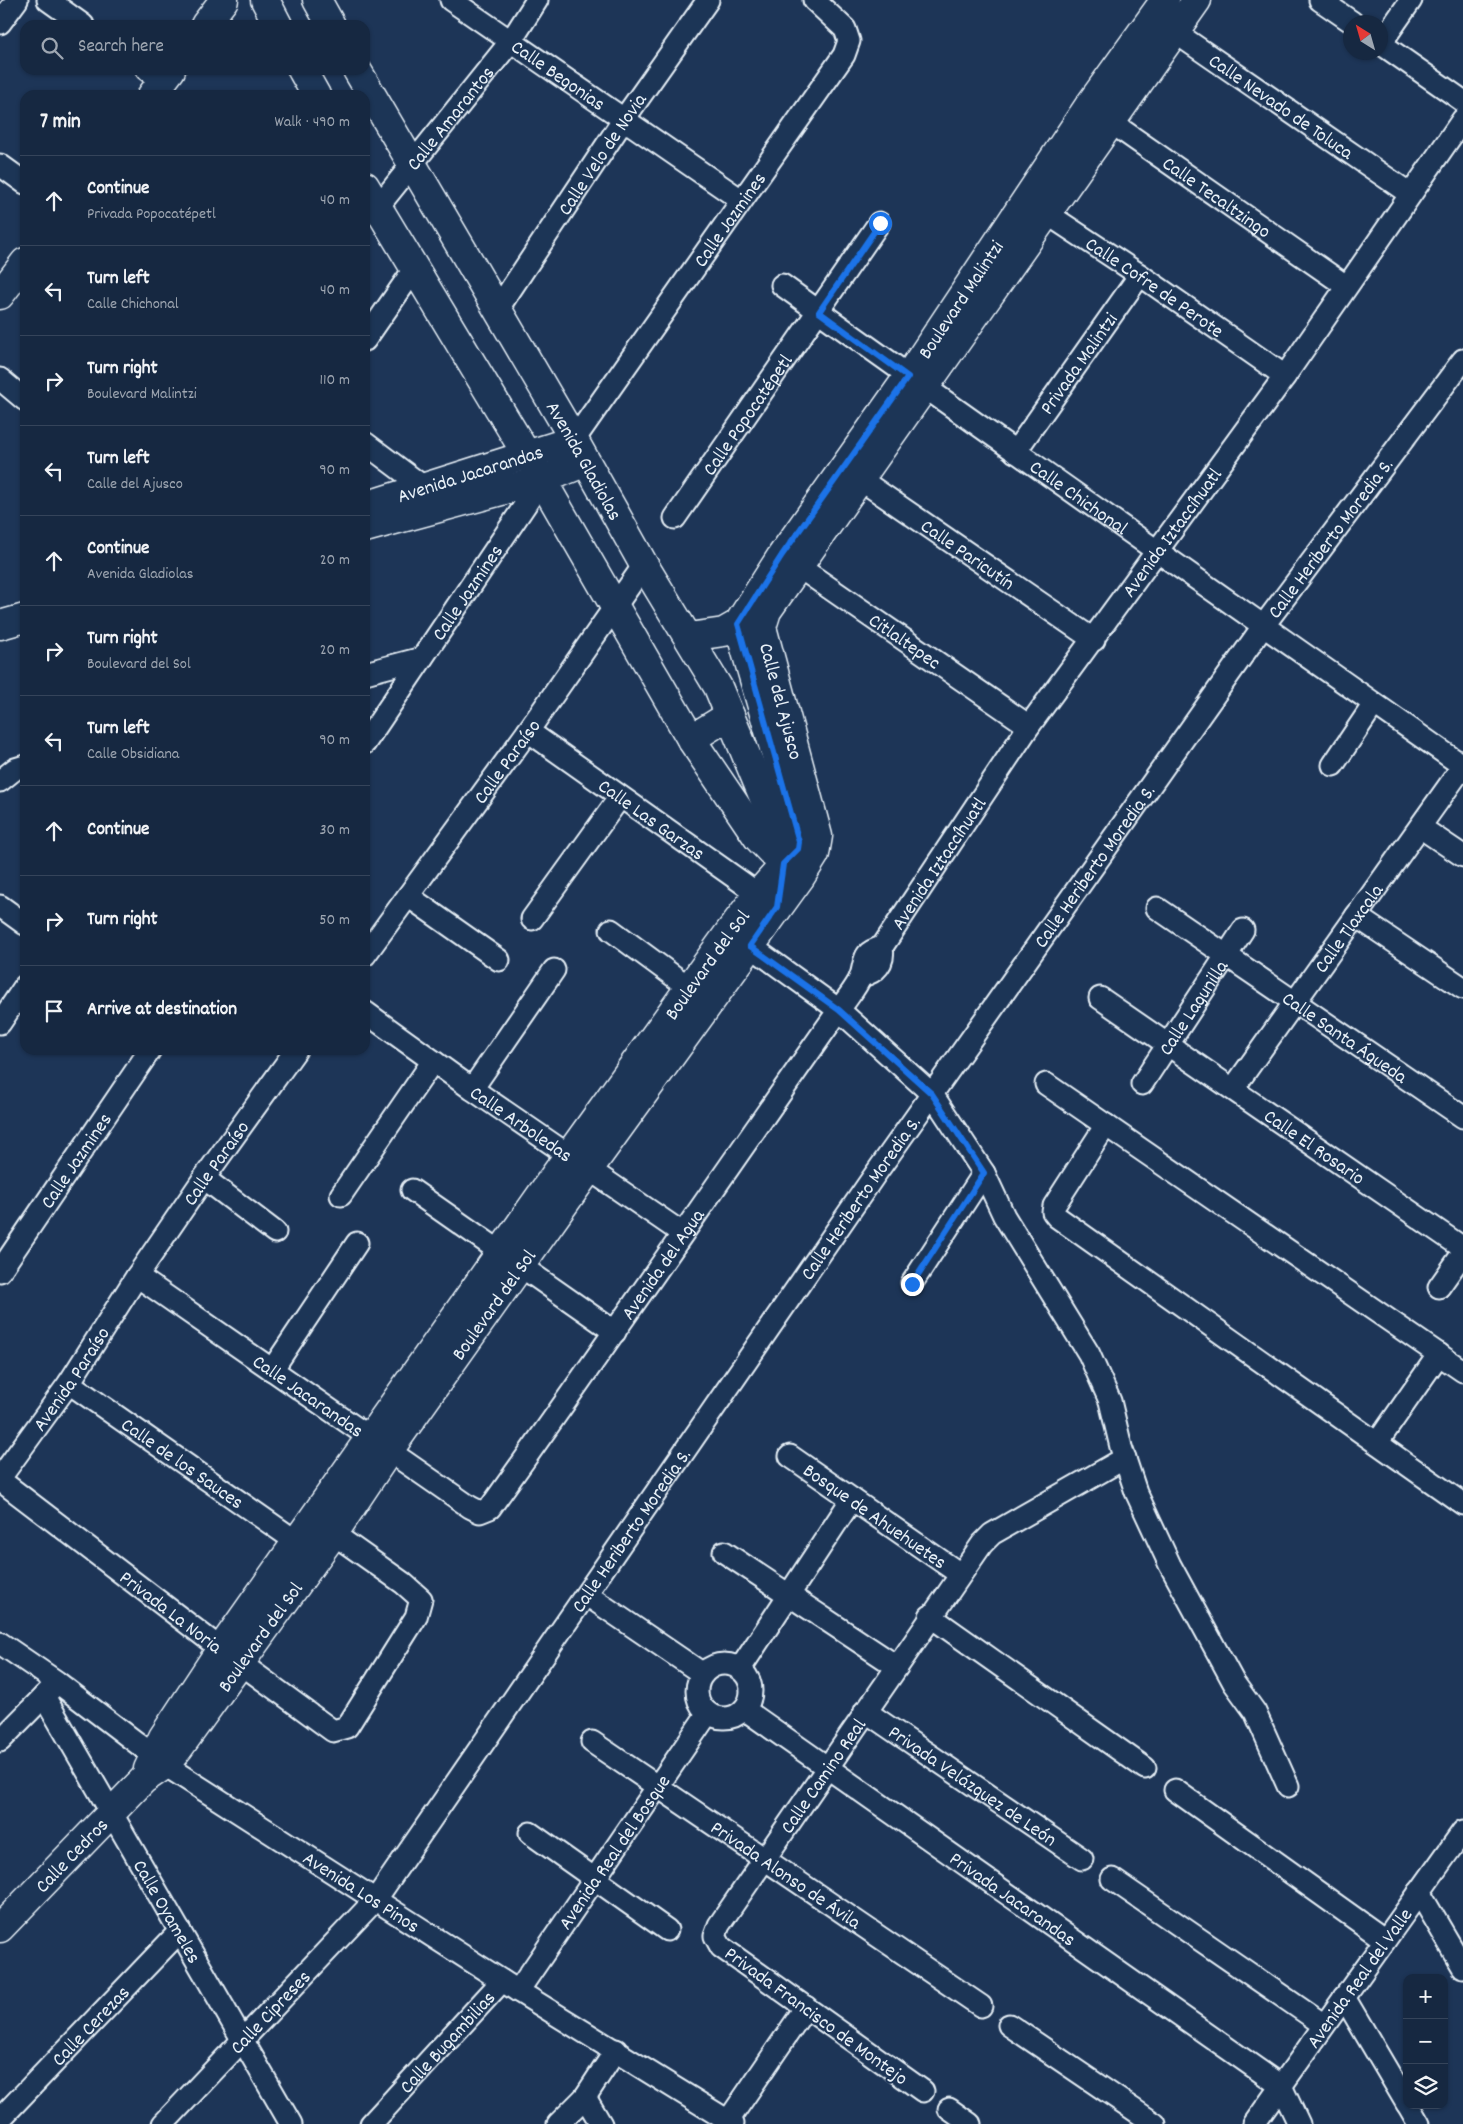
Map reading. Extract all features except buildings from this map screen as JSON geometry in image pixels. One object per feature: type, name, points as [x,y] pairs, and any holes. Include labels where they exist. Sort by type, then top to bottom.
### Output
[{"type":"street","points":[[0,23],[17,0]]},
{"type":"street","points":[[48,0],[76,20]]},
{"type":"street","points":[[209,20],[224,0]]},
{"type":"street","points":[[265,0],[275,20]]},
{"type":"street","points":[[317,0],[328,20]]},
{"type":"street","name":"Calle Begonias","points":[[451,0],[741,200]]},
{"type":"street","name":"Calle Amarantos","points":[[371,197],[412,166],[511,41],[536,0]]},
{"type":"street","name":"Calle Velo de Novia","points":[[497,310],[624,120],[708,0]]},
{"type":"street","name":"Calle Jazmines","points":[[580,451],[741,200],[844,55],[849,41],[845,29],[814,0]]},
{"type":"street","name":"Boulevard Malintzi","points":[[738,624],[790,561],[916,383],[1048,214],[1099,114],[1164,16],[1197,0]]},
{"type":"street","points":[[1320,0],[1343,16]]},
{"type":"street","points":[[1388,33],[1411,0]]},
{"type":"street","name":"Calle Nevado de Toluca","points":[[1164,16],[1410,194]]},
{"type":"street","points":[[1388,48],[1463,101]]},
{"type":"street","points":[[305,75],[313,90]]},
{"type":"street","name":"Avenida Gladiolas","points":[[360,75],[368,90]]},
{"type":"street","name":"Avenida Gladiolas","points":[[370,93],[580,451],[644,565],[718,687],[776,827],[792,871]]},
{"type":"street","name":"Boulevard Malintzi","points":[[916,383],[1026,200],[1099,114]]},
{"type":"street","name":"Calle Tecaltzingo","points":[[1099,114],[1346,286]]},
{"type":"street","name":"Avenida Iztaccíhuatl","points":[[839,1010],[861,976],[863,961],[870,951],[882,947],[1029,726],[1094,640],[1284,376],[1463,119]]},
{"type":"street","points":[[0,165],[20,179]]},
{"type":"street","points":[[371,197],[526,457],[542,480],[691,739],[758,838],[792,871]]},
{"type":"street","name":"Calle Cofre de Perote","points":[[1026,200],[1140,275],[1284,376]]},
{"type":"street","name":"Calle Popocatépetl","points":[[676,518],[880,223]]},
{"type":"street","points":[[370,333],[415,268]]},
{"type":"street","points":[[0,296],[20,269]]},
{"type":"street","name":"Privada Malintzi","points":[[1015,452],[1140,275]]},
{"type":"street","name":"Calle Chichonal","points":[[782,286],[916,383],[1463,766]]},
{"type":"street","name":"Calle Heriberto Moredia S.","points":[[376,1899],[932,1094],[1264,625],[1463,360]]},
{"type":"street","points":[[0,379],[20,396]]},
{"type":"street","points":[[370,447],[447,506]]},
{"type":"street","points":[[542,480],[580,451]]},
{"type":"street","name":"Avenida Jacarandas","points":[[370,505],[526,457],[580,451]]},
{"type":"street","name":"Calle Paricutín","points":[[852,474],[1094,640]]},
{"type":"street","name":"Calle Jazmines","points":[[370,736],[542,480]]},
{"type":"street","name":"Avenida Jacarandas","points":[[370,527],[542,480]]},
{"type":"street","name":"Citlaltepec","points":[[790,561],[1029,726]]},
{"type":"street","name":"Calle del Ajusco","points":[[790,561],[767,611],[762,627],[818,836],[817,843]]},
{"type":"street","name":"Calle Paraíso","points":[[370,948],[528,731],[644,565]]},
{"type":"street","points":[[0,608],[20,602]]},
{"type":"street","points":[[0,625],[20,619]]},
{"type":"street","points":[[689,637],[724,632],[738,624]]},
{"type":"street","name":"Calle del Ajusco","points":[[738,624],[799,834],[798,849],[792,871]]},
{"type":"street","points":[[370,672],[422,658]]},
{"type":"street","points":[[1333,765],[1374,704]]},
{"type":"street","points":[[691,739],[730,715]]},
{"type":"street","name":"Calle Las Garzas","points":[[528,731],[768,901]]},
{"type":"street","name":"Calle Tlaxcala","points":[[1233,1089],[1463,766]]},
{"type":"street","points":[[0,781],[15,769],[20,768]]},
{"type":"street","points":[[532,919],[620,797]]},
{"type":"street","points":[[1420,827],[1463,856]]},
{"type":"street","name":"Boulevard del Sol","points":[[154,1767],[378,1445],[579,1162],[768,901],[792,871],[815,854],[817,843]]},
{"type":"street","points":[[408,896],[498,960]]},
{"type":"street","points":[[0,906],[20,920]]},
{"type":"street","name":"Calle Santa Águeda","points":[[1157,908],[1463,1118]]},
{"type":"street","points":[[1356,916],[1463,988]]},
{"type":"street","points":[[611,930],[700,996]]},
{"type":"street","name":"Calle Lagunilla","points":[[1142,1084],[1243,930]]},
{"type":"street","points":[[740,938],[839,1010],[932,1094],[984,1173],[1004,1216],[1089,1354],[1110,1401],[1124,1458],[1136,1492],[1170,1566],[1234,1683],[1255,1712],[1288,1786]]},
{"type":"street","points":[[472,1089],[554,970]]},
{"type":"street","points":[[0,1022],[20,993]]},
{"type":"street","name":"Calle El Rosario","points":[[1100,998],[1463,1248]]},
{"type":"street","name":"Avenida del Agua","points":[[480,1512],[490,1508],[839,1010]]},
{"type":"street","name":"Calle Arboledas","points":[[370,1016],[472,1089],[682,1233]]},
{"type":"street","name":"Calle Jazmines","points":[[0,1271],[147,1055]]},
{"type":"street","name":"Calle Paraíso","points":[[137,1276],[204,1178],[292,1055]]},
{"type":"street","points":[[341,1195],[433,1060]]},
{"type":"street","points":[[1046,1084],[1463,1371]]},
{"type":"street","points":[[1106,1126],[1054,1206],[1054,1212],[1057,1217],[1463,1504]]},
{"type":"street","points":[[912,1284],[984,1173]]},
{"type":"street","points":[[204,1178],[275,1232]]},
{"type":"street","points":[[412,1190],[615,1332]]},
{"type":"street","points":[[272,1370],[357,1243]]},
{"type":"street","points":[[1439,1287],[1463,1253]]},
{"type":"street","name":"Calle Jacarandas","points":[[137,1276],[378,1445],[480,1512]]},
{"type":"street","name":"Avenida Paraíso","points":[[0,1479],[69,1383],[137,1276]]},
{"type":"street","points":[[1377,1443],[1439,1354]]},
{"type":"street","name":"Calle de los Sauces","points":[[69,1383],[297,1542]]},
{"type":"street","name":"Bosque de Ahuehuetes","points":[[790,1456],[960,1574]]},
{"type":"street","name":"Calle Camino Real","points":[[715,1936],[719,1925],[930,1616],[992,1534],[1124,1458]]},
{"type":"street","name":"Privada La Noria","points":[[0,1479],[231,1656],[333,1731],[347,1727],[416,1617],[421,1599],[403,1583],[323,1526]]},
{"type":"street","points":[[740,1669],[852,1499]]},
{"type":"street","name":"Boulevard del Sol","points":[[231,1656],[297,1542],[323,1526]]},
{"type":"street","points":[[724,1552],[896,1666]]},
{"type":"street","points":[[587,1595],[703,1674]]},
{"type":"street","points":[[930,1616],[1145,1768]]},
{"type":"street","name":"Avenida Los Pinos","points":[[0,1643],[51,1689],[154,1767],[376,1899],[510,1986],[731,2123]]},
{"type":"street","points":[[727,1664],[740,1669],[749,1681],[751,1695],[744,1709],[727,1718],[708,1713],[699,1702],[697,1688],[703,1674],[714,1666],[727,1664]]},
{"type":"street","points":[[0,1741],[51,1689]]},
{"type":"street","name":"Calle Oyameles","points":[[51,1689],[112,1812],[291,2124]]},
{"type":"street","name":"Privada Jacarandas","points":[[744,1709],[1281,2086]]},
{"type":"street","name":"Privada Velázquez de León","points":[[866,1711],[1082,1859]]},
{"type":"street","name":"Avenida Real del Bosque","points":[[510,1986],[595,1879],[708,1713]]},
{"type":"street","name":"Privada Alonso de Ávila","points":[[592,1742],[981,2006]]},
{"type":"street","name":"Calle Cedros","points":[[0,1928],[154,1767]]},
{"type":"street","points":[[1175,1790],[1385,1940]]},
{"type":"street","name":"Avenida Real del Valle","points":[[1254,2124],[1463,1831]]},
{"type":"street","points":[[530,1833],[667,1930]]},
{"type":"street","points":[[1112,1879],[1324,2025]]},
{"type":"street","points":[[1419,1892],[1463,1967]]},
{"type":"street","name":"Calle Cipreses","points":[[163,2124],[376,1899]]},
{"type":"street","name":"Calle Cerezas","points":[[0,2119],[180,1931]]},
{"type":"street","name":"Privada Francisco de Montejo","points":[[715,1936],[721,1947],[923,2091]]},
{"type":"street","name":"Calle Bugambilias","points":[[371,2124],[510,1986]]},
{"type":"street","points":[[1344,1997],[1403,2098]]},
{"type":"street","points":[[731,2123],[806,2007]]},
{"type":"street","points":[[1009,2025],[1155,2124]]},
{"type":"street","points":[[558,2124],[584,2098],[616,2050]]},
{"type":"street","points":[[1281,2086],[1299,2124]]},
{"type":"street","points":[[584,2098],[601,2124]]},
{"type":"street","points":[[949,2109],[970,2124]]},
{"type":"street","points":[[1409,2109],[1418,2124]]},
{"type":"route","points":[[880,223],[819,312],[908,377],[782,555],[738,624],[799,834],[798,849],[783,864],[777,907],[750,946],[839,1010],[932,1094],[984,1173],[912,1284]]}]
